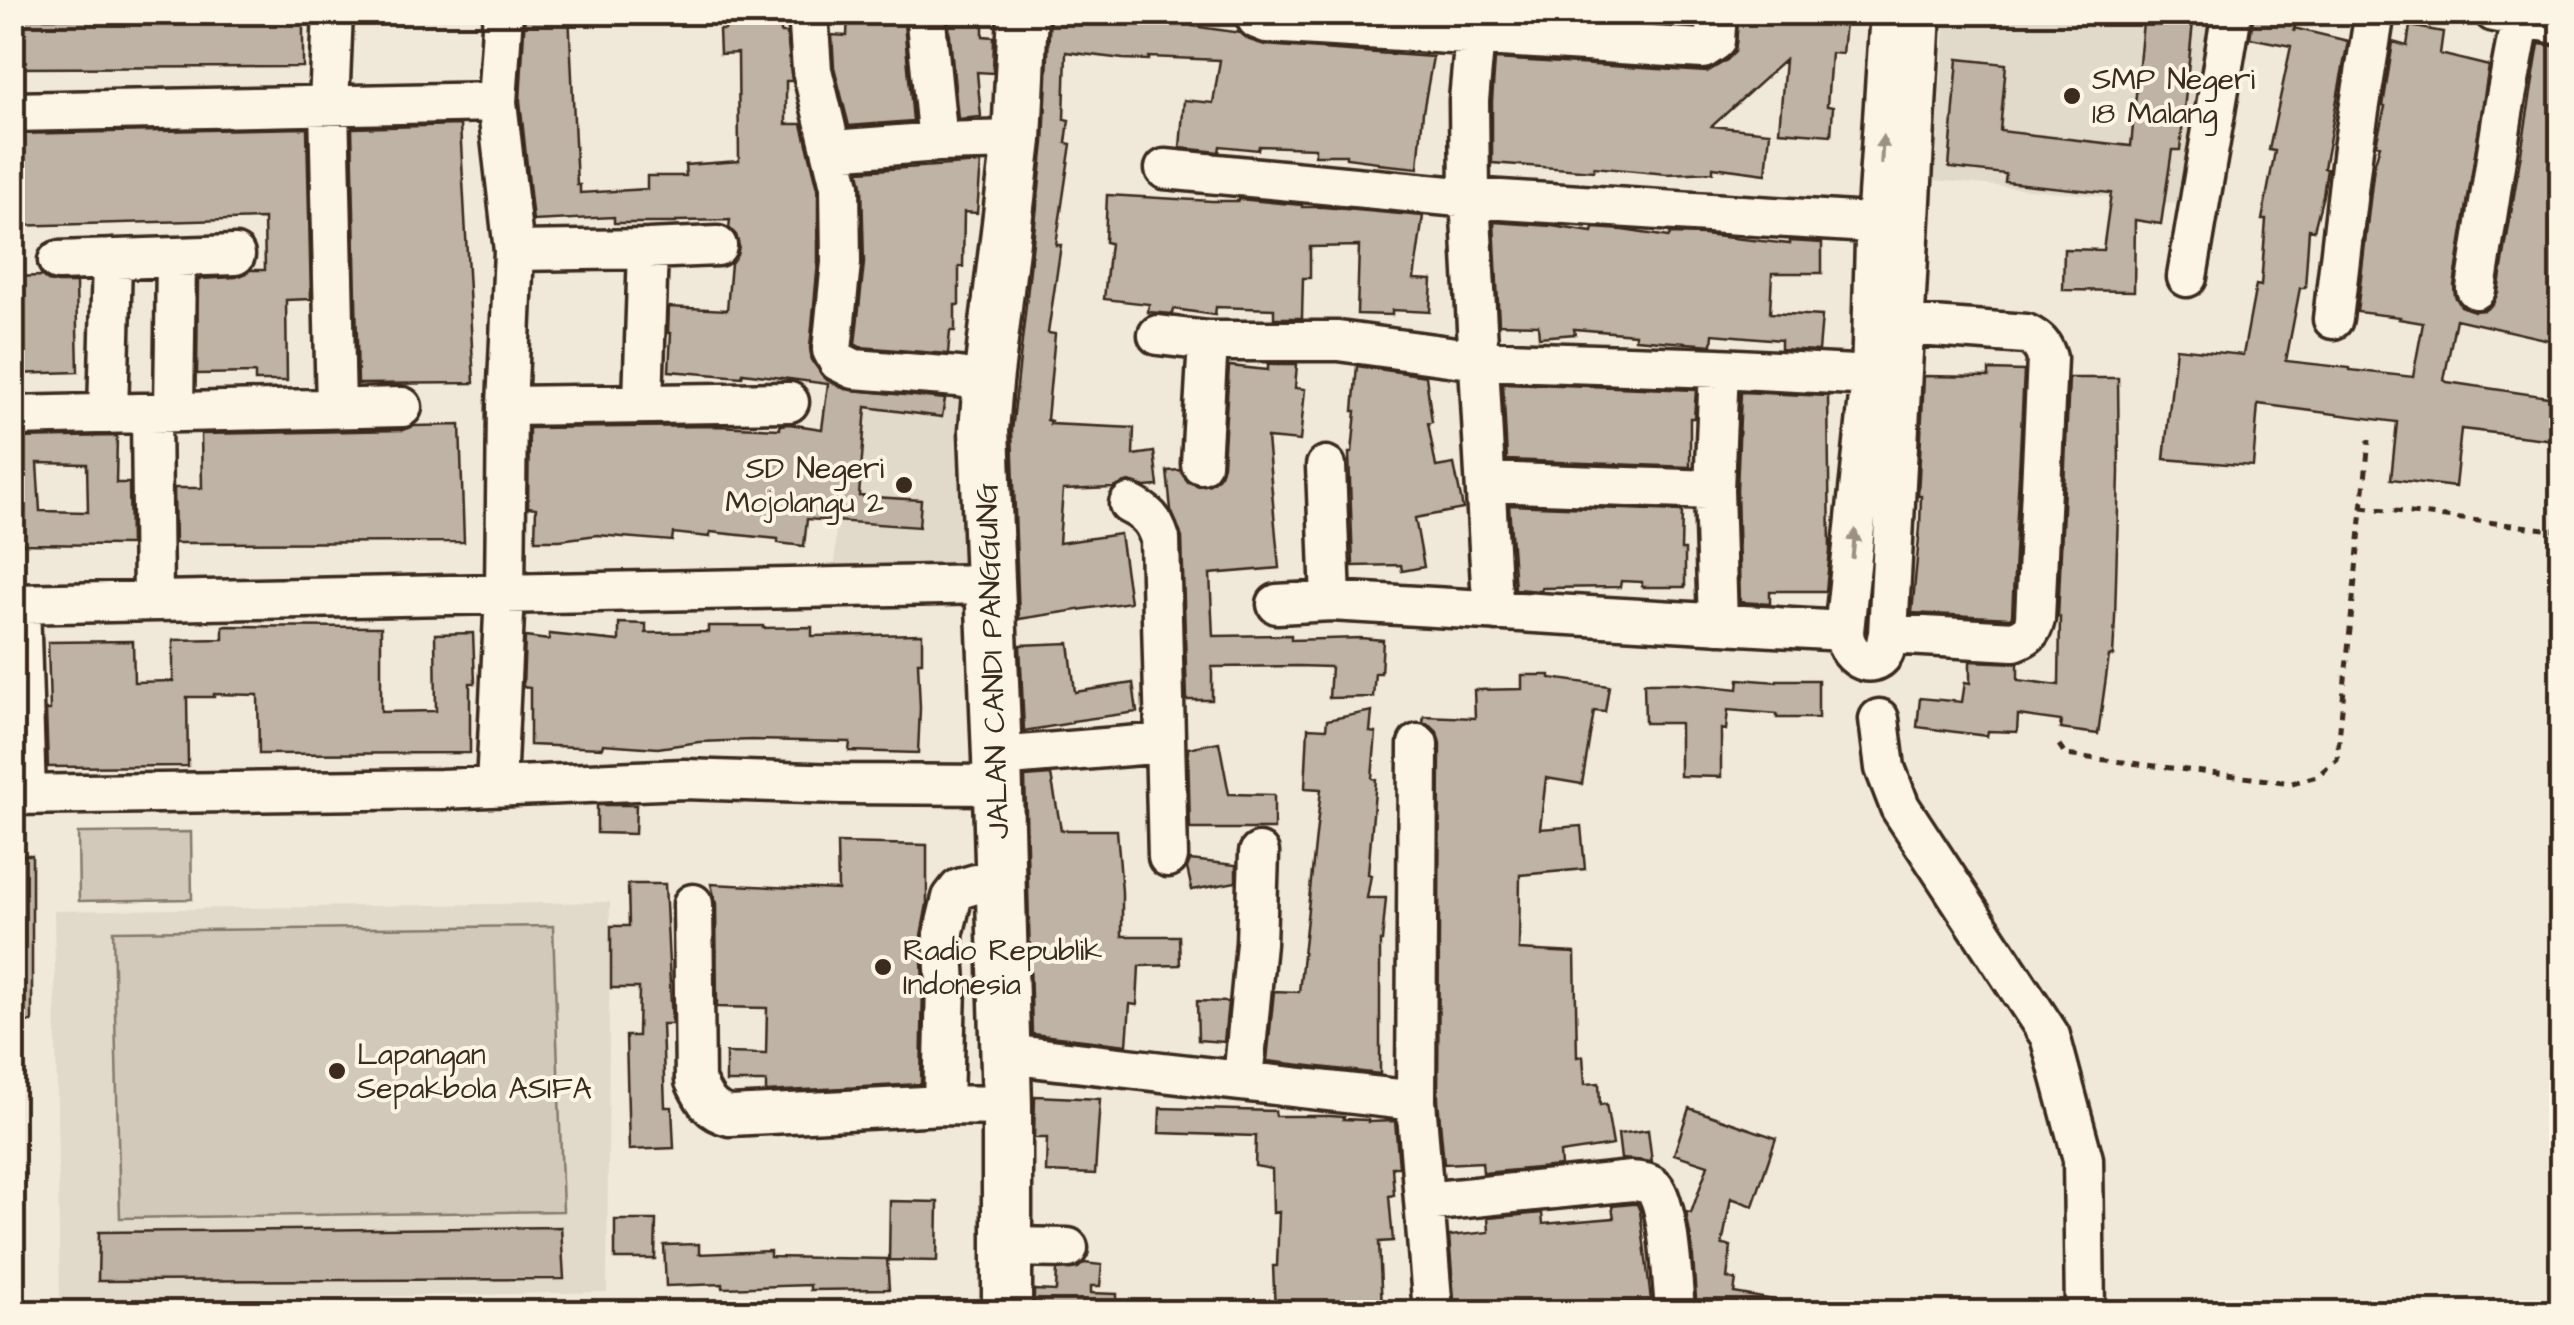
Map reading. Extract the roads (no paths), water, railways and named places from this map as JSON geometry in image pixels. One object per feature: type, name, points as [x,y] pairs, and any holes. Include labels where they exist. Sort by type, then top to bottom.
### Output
[{"type":"main road","name":"JALAN CANDI PANGGUNG","points":[[1007,1312],[1005,1054],[984,430],[1018,140],[1023,12]]},
{"type":"street","points":[[334,12],[329,104],[336,408]]},
{"type":"street","points":[[496,786],[514,250],[497,102],[503,12]]},
{"type":"street","points":[[808,12],[812,70],[840,186],[842,264],[834,356],[843,366],[854,369],[988,382]]},
{"type":"street","points":[[925,12],[938,142]]},
{"type":"street","points":[[1253,12],[1256,19],[1267,23],[1703,48],[1715,41],[1717,12]]},
{"type":"street","points":[[1880,449],[1888,634],[1884,651],[1873,661],[1848,650],[1844,631],[1880,449],[1887,378],[1893,225],[1890,12]]},
{"type":"street","points":[[1887,378],[1906,326],[1893,225],[1921,12]]},
{"type":"street","points":[[2186,277],[2232,12]]},
{"type":"street","points":[[2333,319],[2353,148],[2375,12]]},
{"type":"street","points":[[2476,289],[2503,113],[2512,14],[2562,25]]},
{"type":"street","points":[[1475,36],[1470,100],[1470,198],[1491,585],[1496,611]]},
{"type":"street","points":[[12,112],[497,102]]},
{"type":"street","points":[[833,150],[1018,140]]},
{"type":"street","points":[[1165,169],[1470,198],[1893,225]]},
{"type":"street","points":[[514,250],[717,246]]},
{"type":"street","points":[[643,402],[648,249]]},
{"type":"street","points":[[58,261],[234,255]]},
{"type":"street","points":[[153,601],[176,258]]},
{"type":"street","points":[[108,414],[112,259]]},
{"type":"street","points":[[1888,634],[2014,641],[2033,630],[2036,619],[2048,358],[2044,347],[2026,334],[1906,326]]},
{"type":"street","points":[[1158,335],[1208,341],[1338,341],[1478,360],[1887,378]]},
{"type":"street","points":[[1201,464],[1208,341]]},
{"type":"street","points":[[1718,624],[1714,490],[1720,368]]},
{"type":"street","points":[[507,406],[789,402]]},
{"type":"street","points":[[12,416],[402,407]]},
{"type":"street","points":[[1326,466],[1331,601]]},
{"type":"street","points":[[1486,482],[1714,490]]},
{"type":"street","points":[[1129,504],[1154,522],[1160,539],[1168,858]]},
{"type":"street","points":[[988,584],[16,604],[19,794],[684,779],[841,784],[997,771],[1164,743]]},
{"type":"street","points":[[1277,604],[1331,601],[1844,631]]},
{"type":"street","points":[[1879,719],[1885,768],[1900,806],[2050,1036],[2083,1159],[2085,1312]]},
{"type":"street","points":[[1418,744],[1416,1101],[1433,1312]]},
{"type":"street","points":[[1243,1080],[1256,943],[1259,854]]},
{"type":"street","points":[[943,1105],[943,935],[952,898],[959,889],[976,884],[1000,886]]},
{"type":"street","points":[[693,904],[696,1081],[705,1102],[718,1113],[730,1116],[943,1105],[1006,1106]]},
{"type":"street","points":[[1005,1054],[1416,1101]]},
{"type":"street","points":[[1425,1202],[1644,1182],[1659,1197],[1665,1220],[1675,1312]]},
{"type":"street","points":[[1008,1246],[1068,1248]]},
{"type":"place","name":"SMP Negeri 18 Malang","points":[[2072,96]]},
{"type":"place","name":"SD Negeri Mojolangu 2","points":[[904,485]]},
{"type":"place","name":"Radio Republik Indonesia","points":[[883,967]]},
{"type":"place","name":"Lapangan Sepakbola ASIFA","points":[[337,1071]]}]
